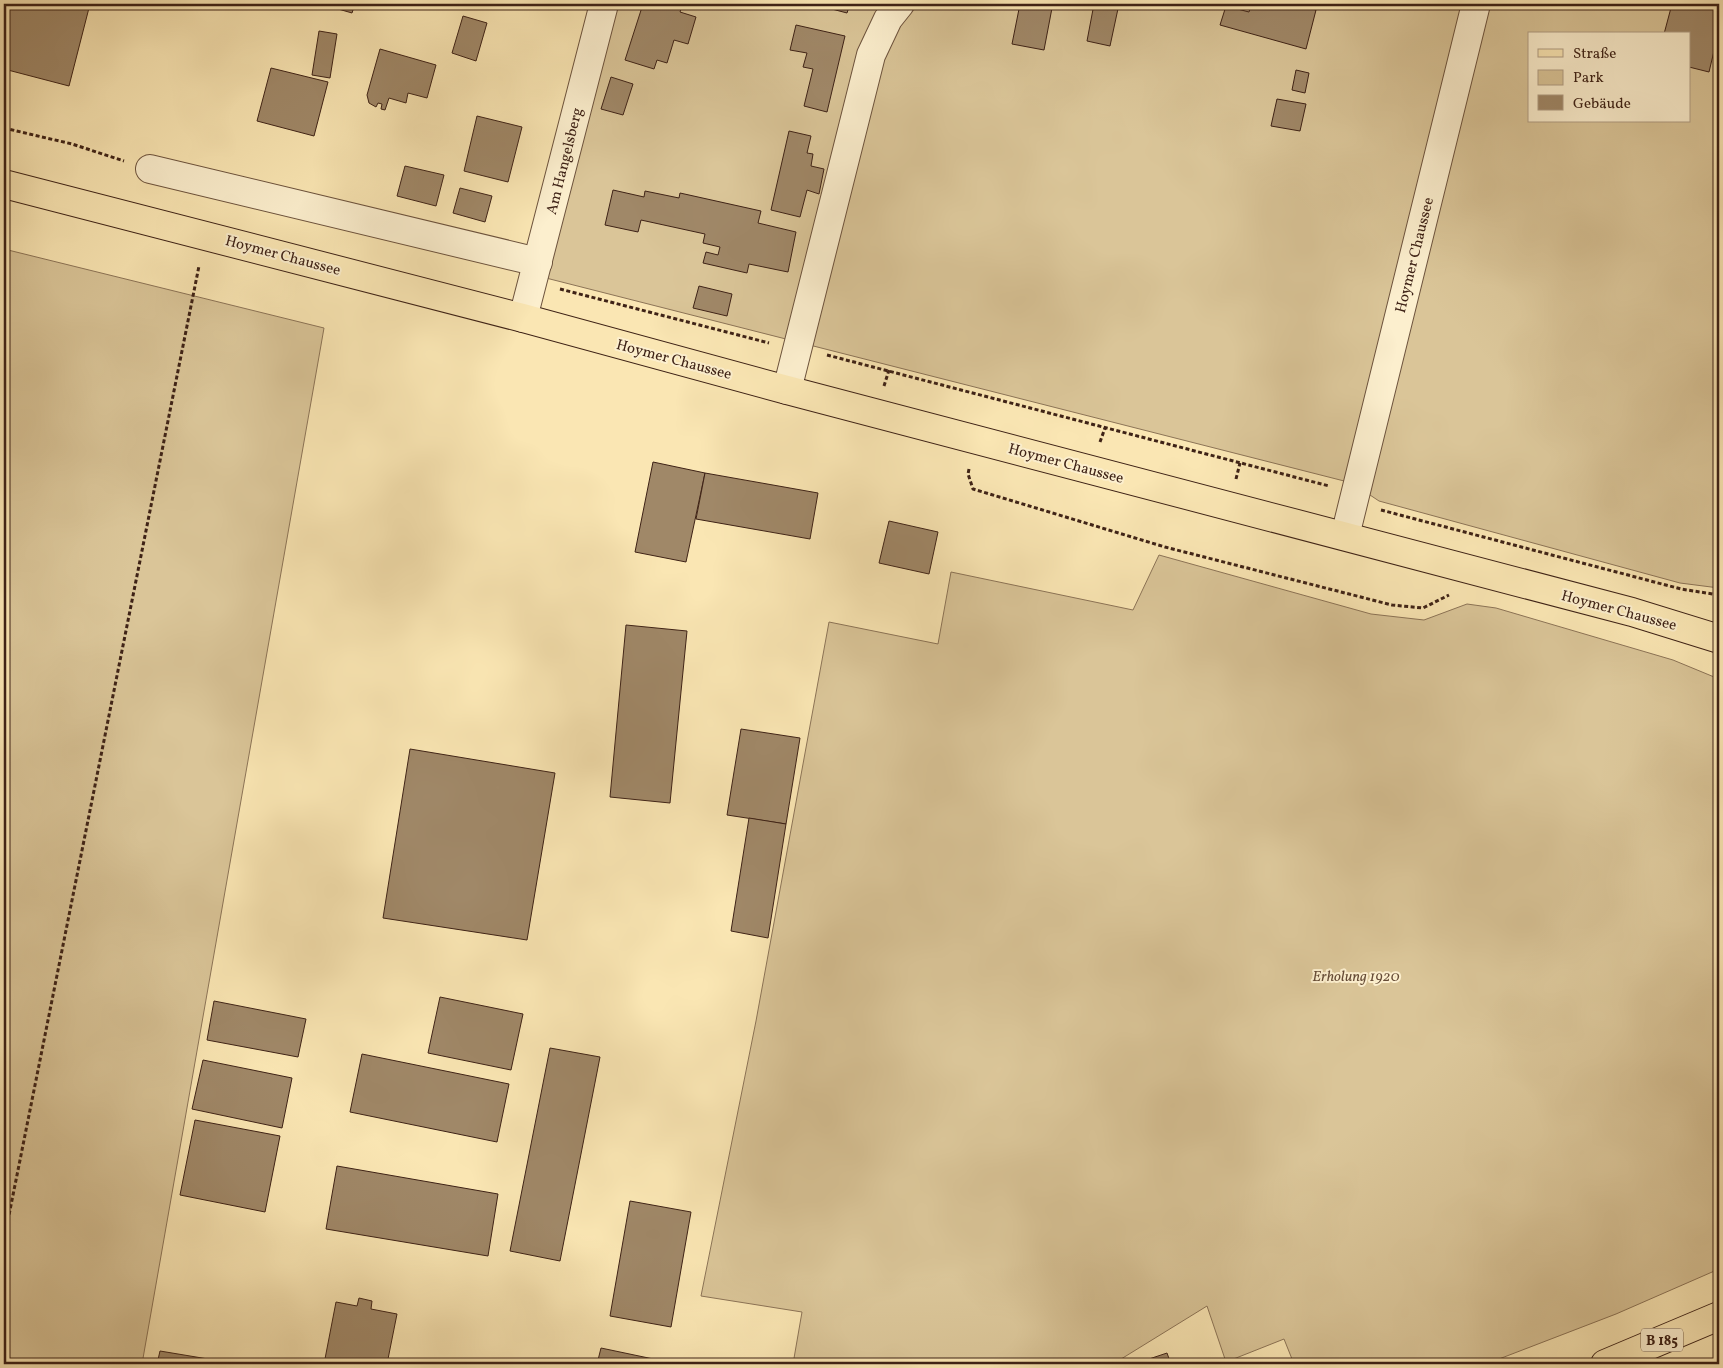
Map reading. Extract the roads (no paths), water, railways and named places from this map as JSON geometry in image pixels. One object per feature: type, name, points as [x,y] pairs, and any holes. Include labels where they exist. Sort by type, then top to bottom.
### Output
[{"type":"main road","name":"Hoymer Chaussee","points":[[4,184],[523,318],[787,390],[1632,612],[1719,639]]},
{"type":"main road","name":"B 185","points":[[1606,1364],[1719,1316]]},
{"type":"street","name":"Am Hangelsberg","points":[[523,318],[604,4]]},
{"type":"street","points":[[787,390],[799,348],[843,157],[871,55],[888,19],[900,4]]},
{"type":"street","name":"Hoymer Chaussee","points":[[1345,536],[1476,4]]},
{"type":"street","points":[[150,169],[535,272]]},
{"type":"park label","name":"Erholung 1920","points":[[1356,976]]}]
